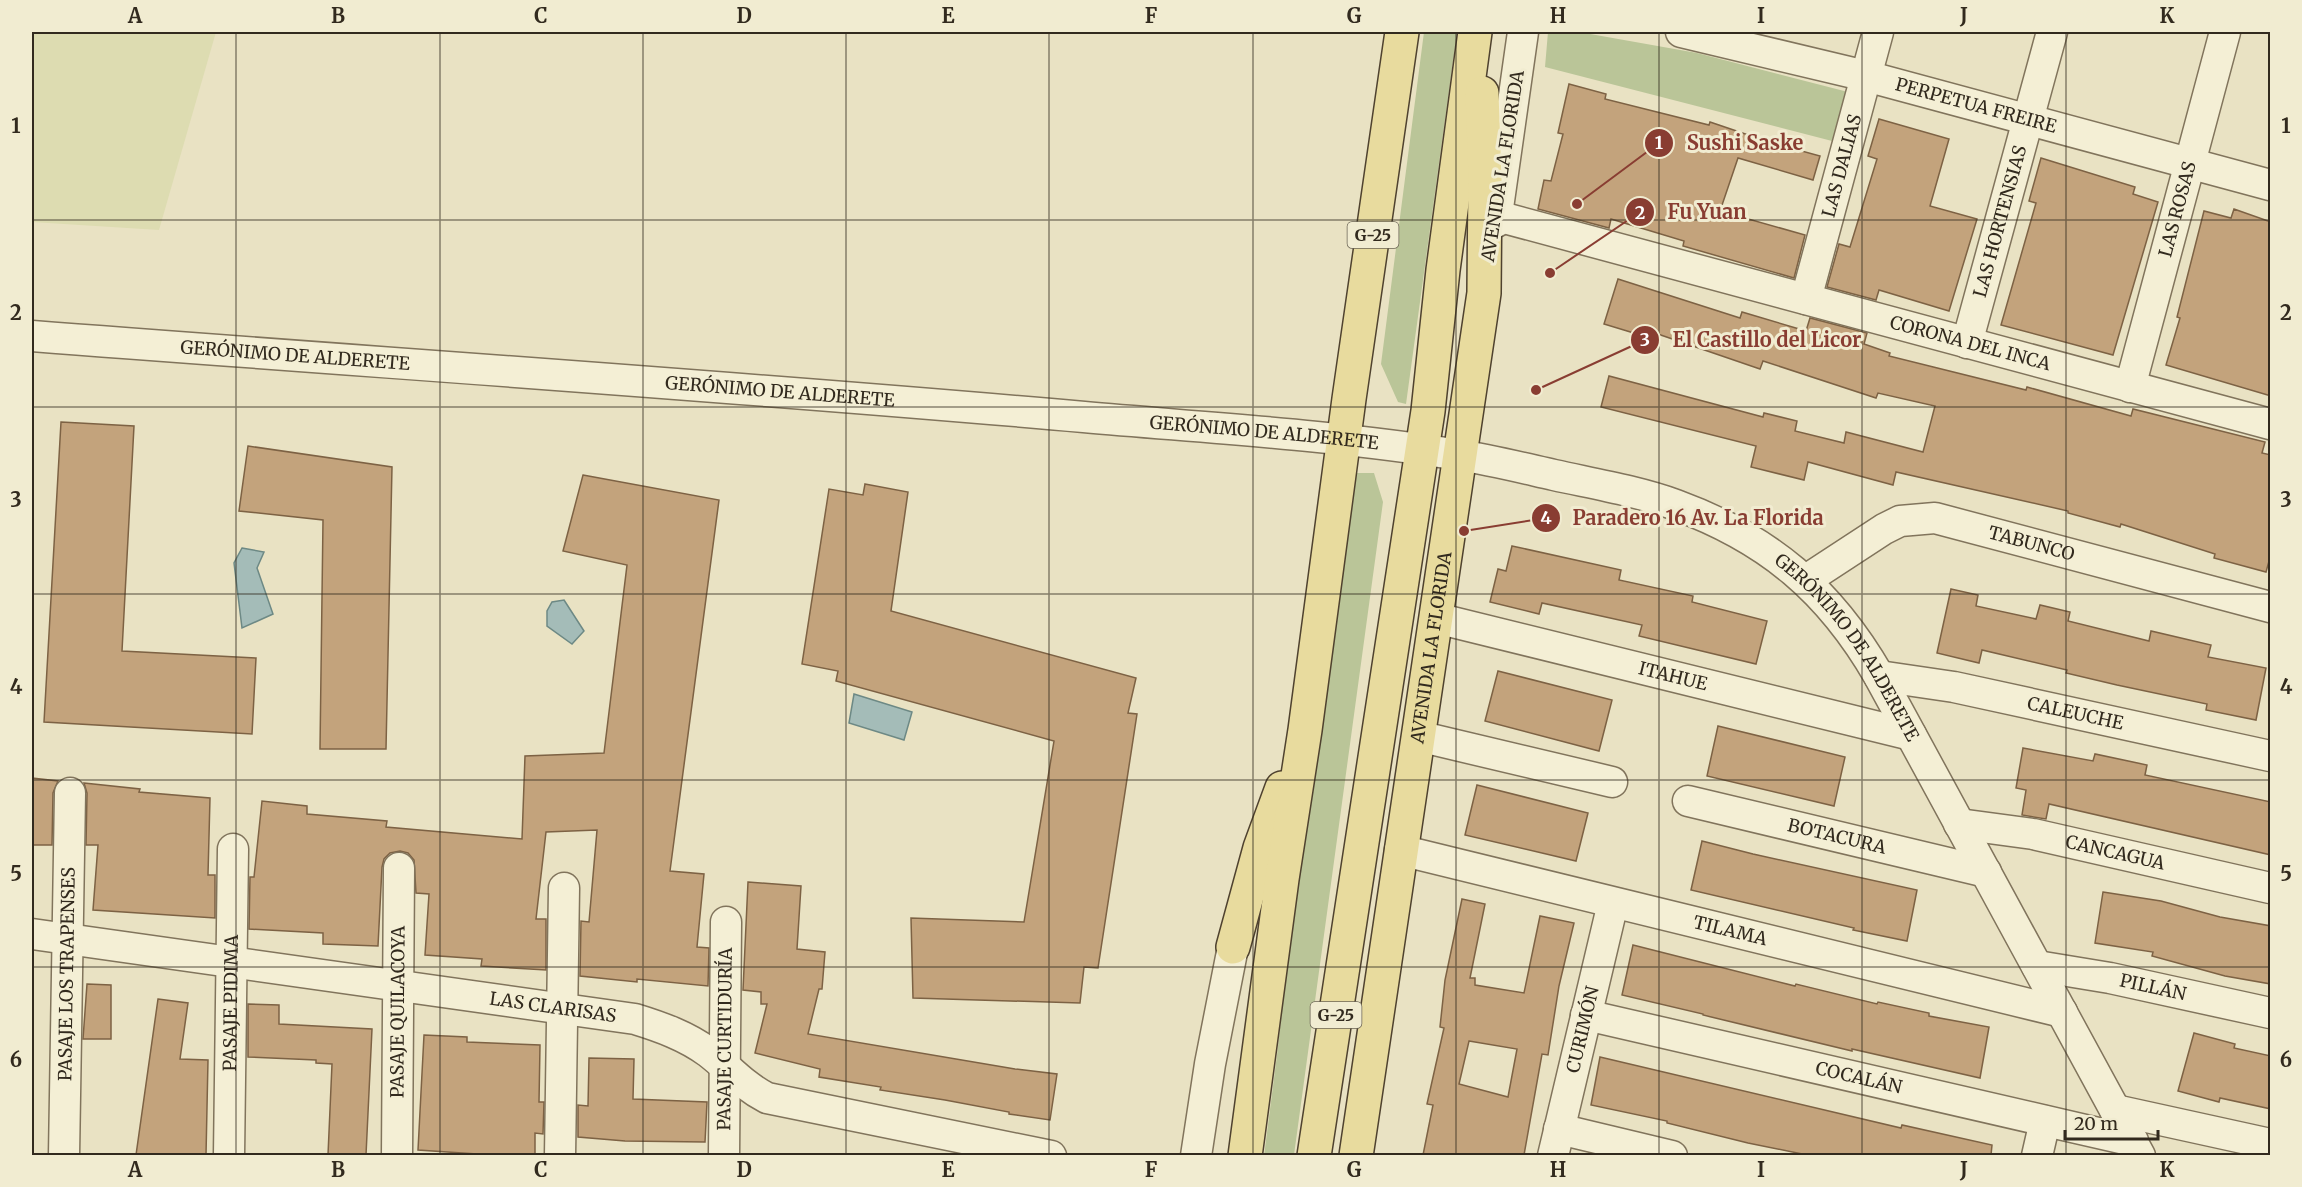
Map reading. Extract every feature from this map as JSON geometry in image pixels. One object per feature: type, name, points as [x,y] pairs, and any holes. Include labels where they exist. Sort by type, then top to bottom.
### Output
[{"type":"main road","name":"G-25","points":[[1245,1155],[1282,879],[1305,730],[1343,439],[1402,32]]},
{"type":"main road","name":"G-25","points":[[1314,1155],[1422,450],[1443,270],[1477,32]]},
{"type":"main road","points":[[1477,32],[1485,179],[1484,293]]},
{"type":"main road","name":"AVENIDA LA FLORIDA","points":[[1356,1155],[1484,293]]},
{"type":"main road","points":[[1233,947],[1260,848],[1305,730]]},
{"type":"main road","points":[[1345,956],[1418,736]]},
{"type":"street","name":"AVENIDA LA FLORIDA","points":[[1484,293],[1523,32]]},
{"type":"street","name":"PERPETUA FREIRE","points":[[1681,32],[1866,76],[2271,185]]},
{"type":"street","name":"LAS DALIAS","points":[[1806,299],[1878,32]]},
{"type":"street","name":"LAS HORTENSIAS","points":[[1967,343],[2052,32]]},
{"type":"street","name":"LAS ROSAS","points":[[2130,387],[2225,32]]},
{"type":"street","name":"CORONA DEL INCA","points":[[1497,216],[2271,424]]},
{"type":"street","name":"GERÓNIMO DE ALDERETE","points":[[32,336],[946,404],[1343,439],[1460,455],[1642,494],[1677,506],[1745,537],[1806,580],[1846,625],[1879,676],[2137,1148]]},
{"type":"street","name":"TABUNCO","points":[[1806,580],[1892,525],[1918,518],[1935,518],[2271,607]]},
{"type":"street","name":"ITAHUE","points":[[1436,618],[1911,735]]},
{"type":"street","name":"CALEUCHE","points":[[1879,676],[1954,687],[2271,756]]},
{"type":"street","points":[[1418,736],[1612,782]]},
{"type":"street","name":"PASAJE LOS TRAPENSES","points":[[64,1155],[70,794]]},
{"type":"street","name":"BOTACURA","points":[[1688,801],[1986,872]]},
{"type":"street","name":"CANCAGUA","points":[[1959,824],[2033,834],[2271,888]]},
{"type":"street","name":"PASAJE PIDIMA","points":[[229,1155],[233,849]]},
{"type":"street","name":"TILAMA","points":[[1400,850],[2062,1012]]},
{"type":"street","name":"PASAJE QUILACOYA","points":[[397,1155],[399,868]]},
{"type":"street","points":[[560,1155],[564,888]]},
{"type":"street","name":"CURIMÓN","points":[[1556,1142],[1613,903]]},
{"type":"street","name":"PASAJE CURTIDURÍA","points":[[724,1155],[726,922]]},
{"type":"street","name":"LAS CLARISAS","points":[[32,934],[635,1019],[693,1042],[709,1053],[738,1080],[767,1098],[1037,1154]]},
{"type":"street","points":[[1196,1155],[1210,1064],[1233,947]]},
{"type":"street","name":"PILLÁN","points":[[2037,966],[2110,978],[2271,1013]]},
{"type":"street","name":"COCALÁN","points":[[1586,1016],[2044,1121],[2137,1148]]},
{"type":"street","points":[[2115,1110],[2271,1144]]},
{"type":"street","points":[[2037,1155],[2044,1121]]},
{"type":"street","points":[[1556,1142],[1672,1155]]},
{"type":"green space","points":[[32,32],[216,32],[159,230],[32,222]]},
{"type":"green space","points":[[1424,32],[1457,32],[1406,404],[1398,402],[1381,364]]},
{"type":"green space","points":[[1548,32],[1579,32],[1697,53],[1848,92],[1832,141],[1545,67]]},
{"type":"green space","points":[[1356,473],[1374,473],[1383,502],[1294,1155],[1264,1156],[1307,782]]},
{"type":"water","points":[[242,548],[264,552],[257,568],[273,614],[242,628],[234,563]]},
{"type":"water","points":[[564,600],[584,631],[572,644],[547,626],[547,611],[552,602]]},
{"type":"water","points":[[854,694],[912,712],[904,740],[849,723]]},
{"type":"building","points":[[1569,84],[1606,94],[1605,99],[1709,125],[1710,122],[1820,156],[1813,180],[1738,158],[1720,211],[1805,235],[1794,278],[1683,246],[1684,241],[1611,219],[1609,228],[1538,209],[1544,180],[1551,181],[1563,134],[1558,133]]},
{"type":"building","points":[[1879,119],[1949,139],[1930,206],[1977,219],[1949,311],[1879,290],[1876,300],[1827,287],[1839,244],[1850,247],[1877,159],[1868,156]]},
{"type":"building","points":[[2041,158],[2135,187],[2133,194],[2158,202],[2113,355],[2001,325],[2036,203],[2029,201]]},
{"type":"building","points":[[2234,209],[2271,222],[2271,396],[2166,365],[2180,318],[2177,317],[2204,211],[2231,218]]},
{"type":"building","points":[[1618,279],[1740,318],[1742,312],[1806,331],[1810,318],[1867,333],[1864,344],[1890,353],[1889,356],[2026,390],[2027,387],[2131,416],[2133,409],[2265,442],[2262,453],[2271,455],[2271,554],[2266,572],[2214,558],[2215,554],[2121,524],[2120,527],[2068,513],[2068,511],[1896,472],[1893,485],[1808,462],[1804,480],[1751,467],[1756,446],[1601,407],[1609,376],[1763,417],[1764,413],[1797,421],[1795,431],[1844,443],[1846,432],[1923,452],[1935,406],[1878,393],[1876,398],[1763,361],[1760,369],[1649,331],[1647,337],[1604,324]]},
{"type":"building","points":[[61,422],[134,426],[122,651],[256,658],[252,734],[44,722]]},
{"type":"building","points":[[248,446],[392,467],[386,749],[320,749],[323,520],[239,511]]},
{"type":"building","points":[[583,475],[719,500],[670,871],[704,874],[697,947],[709,948],[708,986],[580,976],[581,921],[589,922],[597,830],[546,832],[536,919],[546,919],[546,970],[481,966],[482,959],[425,955],[429,894],[416,893],[414,860],[408,853],[400,851],[390,853],[384,859],[382,867],[378,946],[323,944],[323,933],[249,929],[250,877],[254,877],[262,801],[307,806],[307,814],[387,821],[386,827],[522,839],[525,756],[604,753],[627,565],[563,551]]},
{"type":"building","points":[[865,484],[908,492],[891,611],[1136,678],[1128,713],[1137,714],[1098,968],[1084,967],[1080,1003],[913,998],[911,918],[1024,922],[1054,741],[836,681],[838,671],[802,664],[829,489],[863,495]]},
{"type":"building","points":[[1512,546],[1621,570],[1619,580],[1693,596],[1692,602],[1767,621],[1756,664],[1639,636],[1642,625],[1542,603],[1539,614],[1490,602],[1498,569],[1506,571]]},
{"type":"building","points":[[1951,589],[1978,595],[1976,606],[2036,619],[2040,605],[2070,612],[2068,621],[2149,641],[2151,631],[2211,645],[2208,657],[2266,668],[2256,720],[2206,710],[2207,704],[2066,673],[2067,670],[1982,650],[1979,663],[1937,653]]},
{"type":"building","points":[[1498,671],[1612,700],[1599,751],[1485,721]]},
{"type":"building","points":[[1718,726],[1845,757],[1834,806],[1707,776]]},
{"type":"building","points":[[2023,748],[2093,761],[2095,754],[2147,765],[2145,775],[2271,802],[2271,855],[2049,804],[2046,819],[2022,815],[2026,790],[2016,788]]},
{"type":"building","points":[[32,778],[58,781],[53,793],[52,845],[32,845]]},
{"type":"building","points":[[84,783],[140,789],[139,792],[210,798],[208,875],[215,875],[215,918],[93,910],[98,845],[86,845],[87,793]]},
{"type":"building","points":[[1477,785],[1588,813],[1576,861],[1465,835]]},
{"type":"building","points":[[1702,841],[1917,890],[1907,941],[1691,890]]},
{"type":"building","points":[[748,882],[801,886],[797,949],[825,952],[822,989],[819,989],[808,1034],[1057,1074],[1050,1120],[819,1077],[820,1069],[755,1053],[767,1004],[761,1004],[761,992],[743,990]]},
{"type":"building","points":[[2103,892],[2161,901],[2220,917],[2271,926],[2271,984],[2225,976],[2152,956],[2153,952],[2095,943]]},
{"type":"building","points":[[1462,899],[1485,904],[1470,978],[1475,978],[1475,985],[1524,993],[1540,916],[1574,923],[1559,986],[1548,1055],[1542,1054],[1524,1155],[1423,1155],[1433,1105],[1427,1104],[1444,1028],[1440,1027],[1445,980]],"holes":[[[1469,1041],[1517,1049],[1508,1097],[1459,1084]]]},
{"type":"building","points":[[1633,945],[1795,986],[1796,984],[1877,1004],[1878,1002],[1929,1013],[1929,1016],[1989,1027],[1980,1078],[1852,1049],[1852,1051],[1622,995]]},
{"type":"building","points":[[87,984],[111,985],[111,1039],[83,1039]]},
{"type":"building","points":[[158,999],[188,1003],[180,1059],[208,1060],[206,1155],[136,1155]]},
{"type":"building","points":[[248,1004],[279,1005],[279,1024],[372,1029],[366,1155],[328,1155],[332,1064],[316,1063],[316,1060],[248,1057]]},
{"type":"building","points":[[2194,1033],[2235,1044],[2234,1048],[2271,1056],[2271,1109],[2220,1098],[2219,1102],[2178,1091]]},
{"type":"building","points":[[424,1035],[467,1037],[467,1042],[540,1045],[539,1102],[544,1102],[543,1134],[535,1133],[535,1155],[492,1155],[418,1150]]},
{"type":"building","points":[[1600,1057],[1901,1128],[1902,1125],[1992,1145],[1991,1155],[1807,1155],[1591,1105]]},
{"type":"building","points":[[589,1058],[634,1059],[633,1099],[707,1102],[705,1142],[625,1141],[578,1137],[578,1105],[588,1106]]},
{"type":"place","name":"Sushi Saske","points":[[1577,204]]},
{"type":"place","name":"Fu Yuan","points":[[1550,273]]},
{"type":"place","name":"El Castillo del Licor","points":[[1536,390]]},
{"type":"place","name":"Paradero 16 Av. La Florida","points":[[1464,531]]}]
